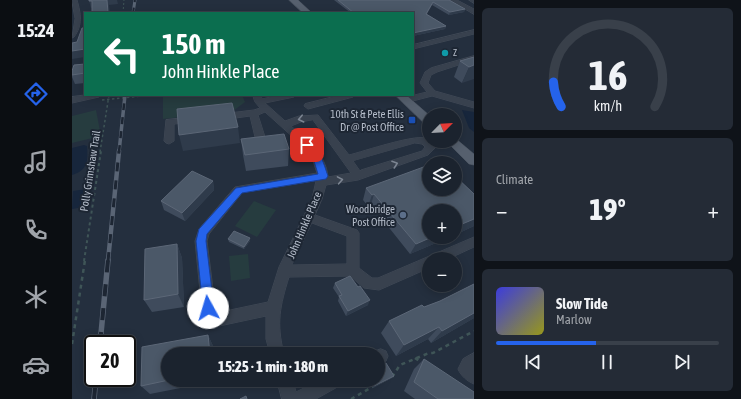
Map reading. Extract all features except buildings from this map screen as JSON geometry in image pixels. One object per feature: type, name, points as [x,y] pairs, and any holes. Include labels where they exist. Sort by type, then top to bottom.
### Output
[{"type":"main road","points":[[293,0],[307,12]]},
{"type":"main road","points":[[402,97],[422,115]]},
{"type":"main road","points":[[460,148],[474,161]]},
{"type":"street","points":[[72,36],[77,29],[79,20],[74,0]]},
{"type":"street","points":[[453,0],[474,12]]},
{"type":"street","points":[[77,29],[84,28]]},
{"type":"street","points":[[414,47],[474,32]]},
{"type":"street","points":[[432,93],[424,83],[428,74],[434,70],[474,58]]},
{"type":"street","points":[[414,95],[432,93],[474,105]]},
{"type":"street","points":[[260,137],[254,113],[261,102],[287,96]]},
{"type":"street","points":[[308,106],[346,96]]},
{"type":"street","points":[[73,98],[99,97]]},
{"type":"street","name":"John Hinkle Place","points":[[261,102],[307,145],[317,157],[322,179],[317,199],[284,271],[273,308],[273,339],[275,347]]},
{"type":"street","points":[[169,141],[169,122],[254,113]]},
{"type":"street","points":[[284,125],[299,119],[315,116],[358,176]]},
{"type":"street","points":[[273,308],[210,321],[201,241],[203,232],[239,190],[322,179],[358,176],[425,153],[431,147],[425,142],[415,140],[347,159]]},
{"type":"street","points":[[308,218],[353,233],[352,270]]},
{"type":"street","points":[[452,252],[474,242]]},
{"type":"street","points":[[284,271],[352,270],[369,284],[379,284],[422,265]]},
{"type":"street","points":[[474,361],[468,364],[466,369],[474,376]]},
{"type":"street","points":[[287,387],[290,399]]},
{"type":"street","points":[[300,399],[323,387]]},
{"type":"path","points":[[123,12],[124,0]]},
{"type":"path","points":[[99,97],[109,99],[141,96]]},
{"type":"path","name":"Polly Grimshaw Trail","points":[[72,344],[109,99]]},
{"type":"path","points":[[388,379],[394,376],[400,365],[429,352],[433,353],[474,331]]},
{"type":"path","points":[[415,358],[428,367]]},
{"type":"path","points":[[351,399],[373,387]]},
{"type":"green space","points":[[163,96],[242,96],[245,102],[233,111],[163,119]]},
{"type":"green space","points":[[96,110],[101,136],[72,143],[72,116]]},
{"type":"green space","points":[[254,201],[276,210],[257,237],[235,226]]},
{"type":"green space","points":[[248,254],[250,278],[231,281],[229,256]]},
{"type":"water","points":[[462,110],[474,112],[474,132],[469,128]]},
{"type":"water","points":[[84,145],[87,146],[86,164],[84,168],[72,175],[72,148]]},
{"type":"water","points":[[86,189],[83,207],[72,209],[73,191]]},
{"type":"railway","points":[[133,12],[135,0]]},
{"type":"railway","points":[[119,152],[125,96]]},
{"type":"railway","points":[[108,261],[119,151]]},
{"type":"railway","points":[[101,335],[108,260]]},
{"type":"railway","points":[[94,399],[95,387]]},
{"type":"place","name":"Z","points":[[445,53]]},
{"type":"place","name":"10th St & Pete Ellis Dr @ Post Office","points":[[412,120]]},
{"type":"place","name":"Woodbridge Post Office","points":[[403,215]]},
{"type":"route","points":[[208,308],[201,241],[203,232],[239,190],[323,176],[317,157],[307,145]]}]
